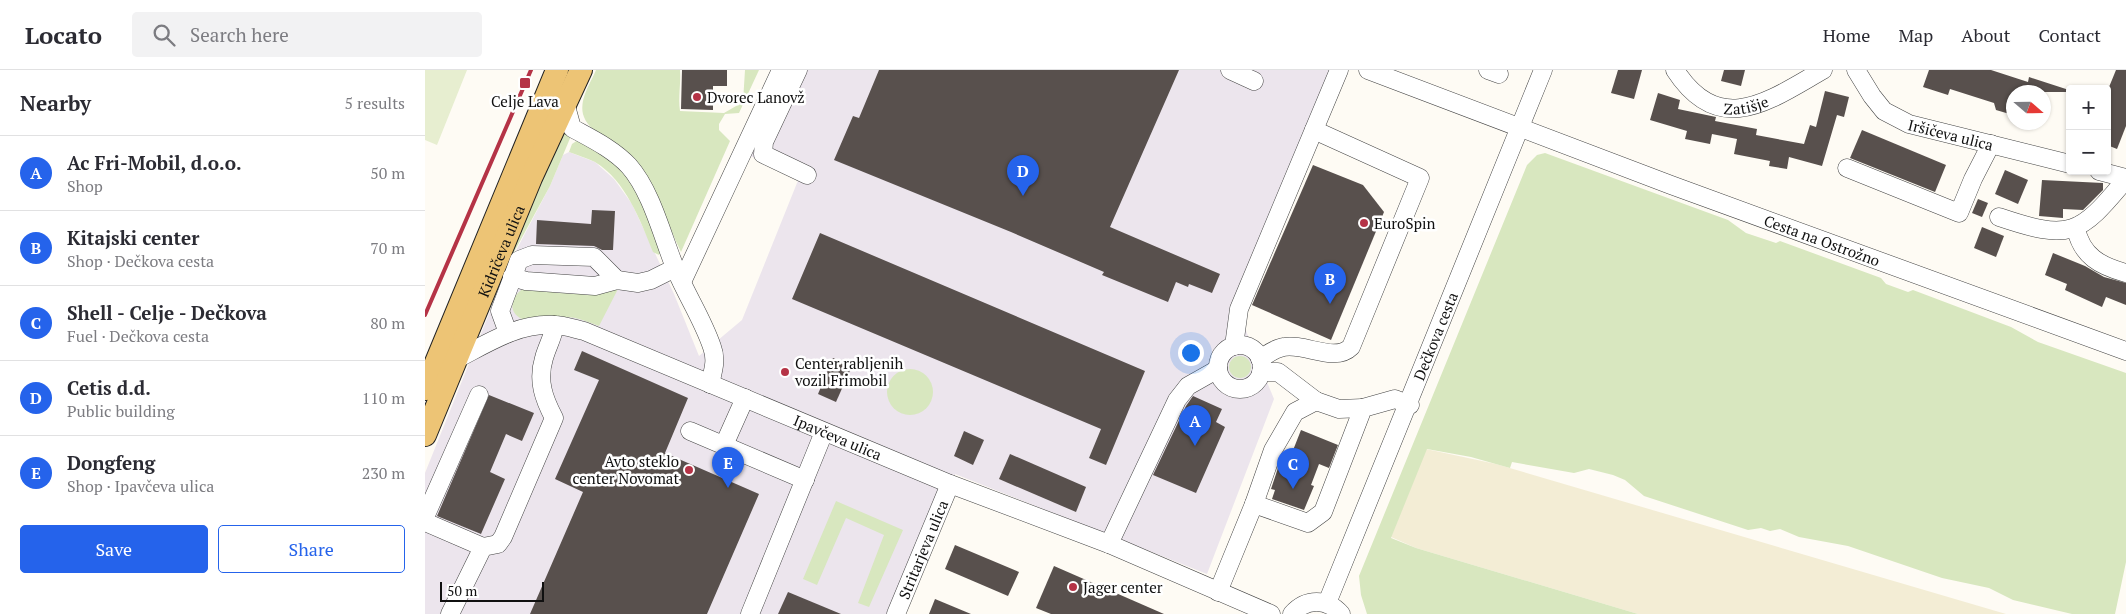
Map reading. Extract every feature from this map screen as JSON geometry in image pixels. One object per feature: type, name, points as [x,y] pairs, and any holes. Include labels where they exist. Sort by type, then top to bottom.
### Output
[{"type":"main road","name":"Kidričeva ulica","points":[[425,389],[557,70]]},
{"type":"main road","name":"Kidričeva ulica","points":[[425,435],[531,178],[566,106],[581,70]]},
{"type":"street","points":[[798,70],[764,142],[763,154],[807,175]]},
{"type":"street","points":[[1230,70],[1254,80]]},
{"type":"street","points":[[1234,346],[1239,309],[1339,70]]},
{"type":"street","name":"Cesta na Ostrožno","points":[[1368,70],[1518,128],[2126,351]]},
{"type":"street","name":"Dečkova cesta","points":[[1334,609],[1410,405],[1518,128],[1543,70]]},
{"type":"street","name":"Zatišje","points":[[1675,70],[1683,82],[1700,98],[1733,110],[1772,101],[1823,70]]},
{"type":"street","name":"Iršičeva ulica","points":[[1856,70],[1884,111],[1909,124],[2066,163]]},
{"type":"street","points":[[679,275],[781,71]]},
{"type":"street","points":[[566,106],[572,128],[612,151],[630,167],[658,221],[679,275],[713,348],[715,365],[710,384]]},
{"type":"street","points":[[1314,130],[1420,178],[1351,347],[1345,353],[1338,354],[1300,346],[1286,346],[1275,349],[1260,365],[1250,386],[1238,389],[1222,381],[1218,363],[1224,352],[1234,346],[1247,346],[1260,365],[1277,372],[1316,401],[1339,409],[1363,408],[1395,399],[1410,405]]},
{"type":"street","points":[[1847,168],[1959,213],[1973,178],[1991,144]]},
{"type":"street","points":[[1999,217],[2038,230],[2076,229],[2100,211],[2126,179],[2111,175]]},
{"type":"street","points":[[2076,229],[2080,243],[2091,259],[2108,268],[2126,272]]},
{"type":"street","points":[[508,333],[501,311],[519,260],[532,255],[594,257],[617,280]]},
{"type":"street","points":[[512,277],[527,281],[595,286],[617,280],[638,283],[679,275]]},
{"type":"street","points":[[425,522],[483,547],[498,544],[503,537],[554,418],[544,400],[541,386],[543,360],[555,325]]},
{"type":"street","name":"Ipavčeva ulica","points":[[457,359],[508,333],[530,327],[555,325],[585,331],[950,484],[1109,544],[1271,614]]},
{"type":"street","points":[[1109,544],[1177,400],[1188,386],[1218,369]]},
{"type":"street","points":[[425,517],[479,395]]},
{"type":"street","points":[[724,445],[745,398]]},
{"type":"street","points":[[1218,592],[1254,504],[1273,450],[1295,412],[1316,401]]},
{"type":"street","points":[[1254,504],[1308,523],[1323,512],[1363,408]]},
{"type":"street","points":[[690,431],[805,480]]},
{"type":"street","points":[[750,614],[824,432]]},
{"type":"street","name":"Stritarjeva ulica","points":[[896,614],[950,484]]},
{"type":"street","points":[[450,614],[483,547]]},
{"type":"street","points":[[1292,614],[1300,606],[1309,602],[1334,609]]},
{"type":"shaded area","points":[[789,70],[1331,70],[1235,304],[1274,399],[1207,574],[955,474],[897,614],[425,614],[425,473],[509,264],[550,186],[563,155],[569,152],[595,162],[614,179],[632,204],[674,294],[699,356],[742,320],[799,178],[750,156]]},
{"type":"shaded area","points":[[1426,449],[1496,464],[2006,614],[1638,614],[1416,548],[1391,537]]},
{"type":"green space","points":[[425,70],[467,70],[437,145],[425,140]]},
{"type":"green space","points":[[596,70],[680,70],[680,111],[724,113],[743,102],[745,70],[759,70],[739,113],[725,114],[719,124],[719,130],[730,141],[681,252],[656,195],[637,162],[625,150],[594,130],[584,117],[584,99]]},
{"type":"green space","points":[[565,130],[571,136],[550,186],[507,265],[507,258]]},
{"type":"green space","points":[[578,140],[609,156],[627,174],[648,213],[661,251],[659,255],[653,252],[643,227],[624,190],[606,170],[595,162],[569,152],[572,144]]},
{"type":"green space","points":[[1545,153],[1728,220],[1746,233],[1776,243],[1780,241],[1881,278],[1886,284],[1908,292],[1913,290],[2011,327],[2038,342],[2126,373],[2126,562],[2115,614],[2072,614],[2013,600],[1989,588],[1942,578],[1848,546],[1799,537],[1780,529],[1770,531],[1761,528],[1748,530],[1644,496],[1625,480],[1589,469],[1574,473],[1512,462],[1510,468],[1471,457],[1427,449],[1391,538],[1416,548],[1638,614],[1367,614],[1361,595],[1359,576],[1527,165],[1537,155]]},
{"type":"green space","points":[[526,287],[558,293],[585,294],[618,289],[599,326],[569,317],[537,321],[522,319],[517,316],[512,307],[517,293]]},
{"type":"green space","points":[[1240,356],[1248,359],[1251,367],[1248,375],[1240,378],[1232,375],[1229,367],[1232,359]]},
{"type":"green space","points":[[915,369],[927,375],[932,383],[932,401],[927,409],[919,414],[905,415],[893,409],[888,401],[887,387],[893,375],[901,370]]},
{"type":"green space","points":[[836,501],[903,530],[869,607],[858,603],[884,535],[846,518],[817,585],[803,579]]},
{"type":"building","name":"Dvorec Lanovž","points":[[682,70],[727,70],[727,86],[713,86],[713,110],[681,109]]},
{"type":"building","points":[[879,70],[1179,70],[1110,227],[1220,274],[1212,293],[1189,284],[1188,287],[1176,282],[1168,302],[1102,275],[1104,272],[1011,232],[834,160],[853,116],[859,118]]},
{"type":"building","points":[[1618,70],[1642,70],[1634,99],[1611,93]]},
{"type":"building","points":[[1724,70],[1745,70],[1741,86],[1721,81]]},
{"type":"building","points":[[1929,70],[1991,70],[2028,82],[2029,77],[2066,89],[2066,92],[2051,92],[2051,85],[2006,85],[2006,113],[1996,110],[1994,103],[1950,89],[1948,95],[1923,87]]},
{"type":"building","points":[[2116,70],[2126,70],[2126,126],[2117,149],[2111,147],[2110,85]]},
{"type":"building","points":[[1825,91],[1849,97],[1844,117],[1837,115],[1822,166],[1789,157],[1787,169],[1769,166],[1770,161],[1734,154],[1737,139],[1712,134],[1710,144],[1685,139],[1687,131],[1650,120],[1658,93],[1680,100],[1678,109],[1716,117],[1715,121],[1757,129],[1756,135],[1804,144],[1810,125],[1816,127]]},
{"type":"building","points":[[1862,130],[1946,165],[1935,192],[1850,158]]},
{"type":"building","points":[[1313,165],[1363,185],[1384,212],[1331,340],[1252,305]]},
{"type":"building","points":[[2005,170],[2028,180],[2018,204],[1995,194]]},
{"type":"building","points":[[2042,180],[2103,183],[2103,190],[2083,210],[2063,209],[2063,218],[2039,216]]},
{"type":"building","points":[[1978,199],[1988,203],[1982,217],[1972,213]]},
{"type":"building","points":[[592,210],[615,211],[613,250],[602,250],[594,246],[536,244],[537,220],[591,224]]},
{"type":"building","points":[[1982,227],[2004,236],[1996,257],[1974,248]]},
{"type":"building","points":[[820,233],[1145,371],[1106,465],[1089,458],[1101,429],[792,299]]},
{"type":"building","points":[[2053,253],[2085,266],[2104,277],[2126,283],[2126,305],[2106,297],[2102,307],[2065,290],[2067,284],[2045,275]]},
{"type":"building","points":[[582,351],[688,398],[665,453],[759,494],[707,614],[530,614],[583,492],[555,479],[599,380],[574,370]]},
{"type":"building","points":[[833,358],[852,366],[836,402],[818,394]]},
{"type":"building","points":[[489,395],[534,413],[522,441],[506,434],[490,472],[505,479],[481,534],[437,516]]},
{"type":"building","points":[[1193,396],[1222,409],[1216,422],[1225,427],[1196,493],[1153,475],[1186,406]]},
{"type":"building","points":[[1301,430],[1338,445],[1329,468],[1319,464],[1311,485],[1314,486],[1304,510],[1272,499],[1275,490],[1271,489],[1279,465],[1281,466],[1283,461],[1288,463]]},
{"type":"building","points":[[964,431],[984,440],[973,465],[954,456]]},
{"type":"building","points":[[1010,454],[1086,487],[1076,512],[999,479]]},
{"type":"building","points":[[955,545],[1019,572],[1008,596],[945,569]]},
{"type":"building","name":"Jager center","points":[[1054,566],[1164,614],[1051,614],[1036,608]]},
{"type":"building","points":[[788,592],[841,614],[778,614]]},
{"type":"building","points":[[935,599],[971,614],[929,614]]},
{"type":"railway","points":[[425,315],[531,70]]},
{"type":"place","name":"Celje Lava","points":[[525,83]]},
{"type":"place","name":"Dvorec Lanovž","points":[[697,97]]},
{"type":"place","name":"Cetis d.d.","points":[[1023,196]]},
{"type":"place","name":"EuroSpin","points":[[1364,223]]},
{"type":"place","name":"Kitajski center","points":[[1330,304]]},
{"type":"place","name":"Center rabljenih vozil Frimobil","points":[[785,372]]},
{"type":"place","name":"Ac Fri-Mobil, d.o.o.","points":[[1195,446]]},
{"type":"place","name":"Avto steklo center Novomat","points":[[689,470]]},
{"type":"place","name":"Dongfeng","points":[[728,488]]},
{"type":"place","name":"Shell - Celje - Dečkova","points":[[1293,489]]},
{"type":"place","name":"Jager center","points":[[1073,587]]}]
